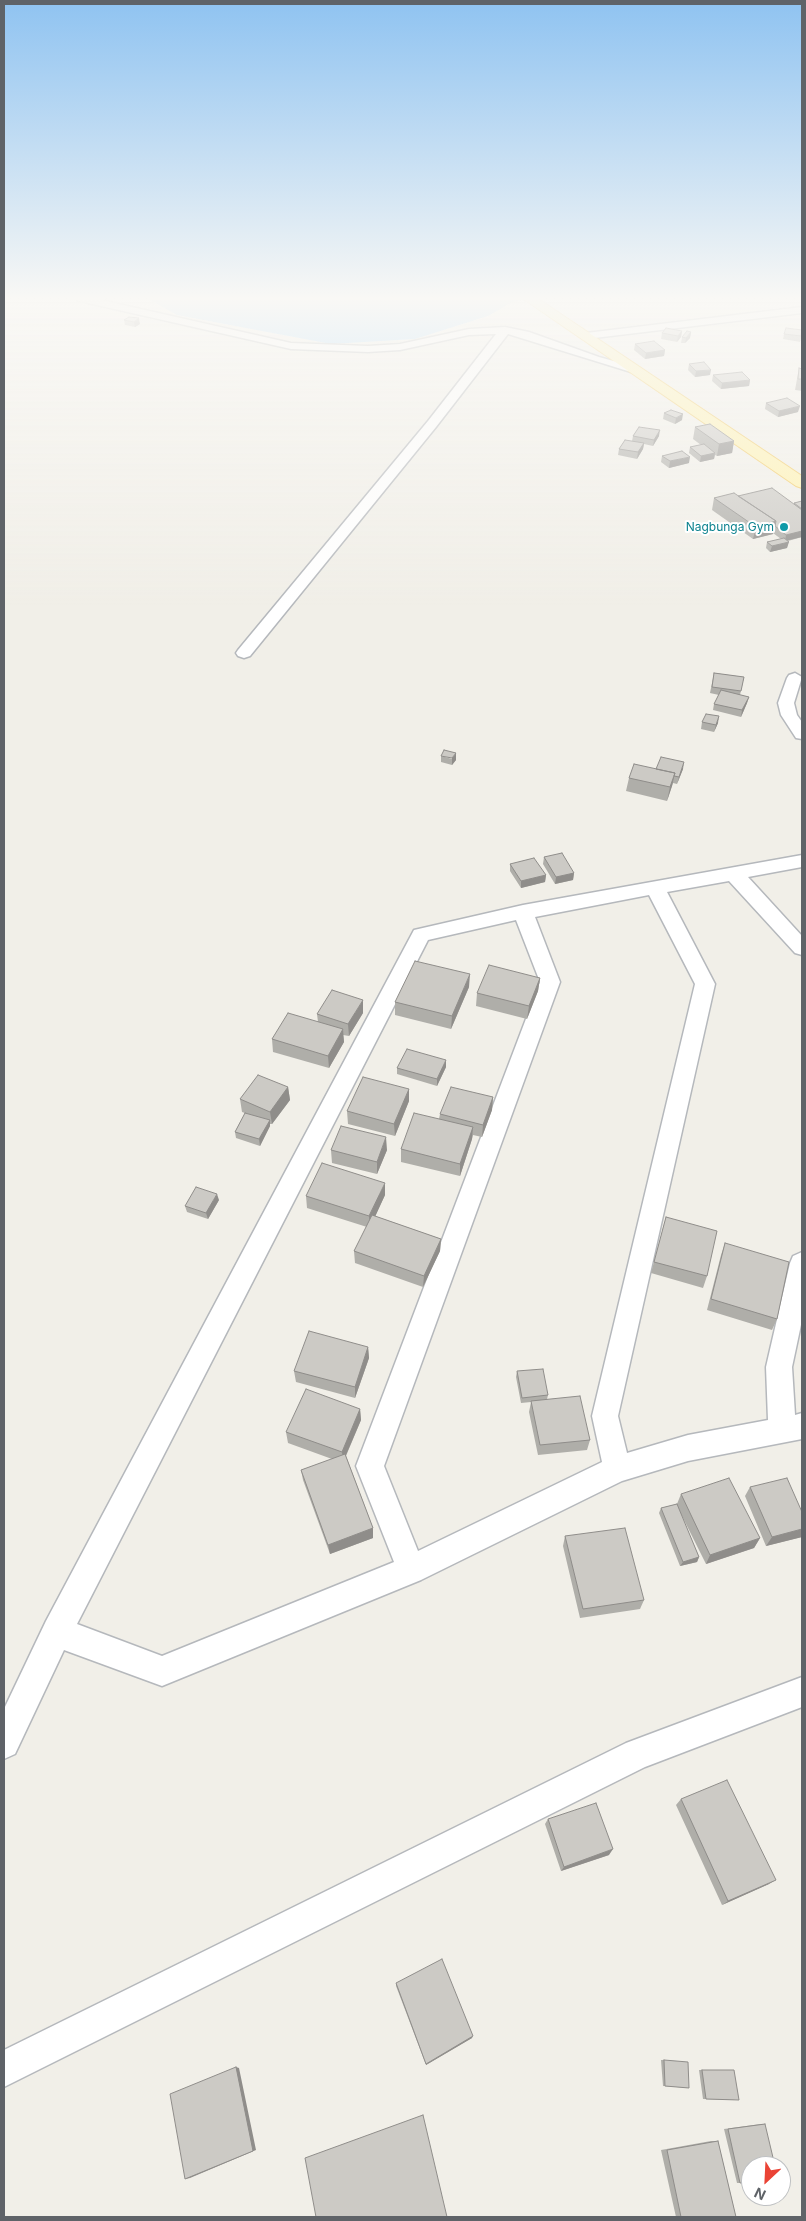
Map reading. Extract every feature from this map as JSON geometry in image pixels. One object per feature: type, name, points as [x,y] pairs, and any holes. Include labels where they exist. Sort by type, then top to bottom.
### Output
[{"type":"main road","points":[[682,402],[802,483]]},
{"type":"street","points":[[244,653],[450,402]]},
{"type":"street","points":[[795,678],[786,703],[789,715],[802,734]]},
{"type":"street","points":[[4,1743],[57,1632],[421,935],[523,912],[802,861]]},
{"type":"street","points":[[734,874],[802,948]]},
{"type":"street","points":[[617,1469],[605,1416],[704,984],[655,888]]},
{"type":"street","points":[[411,1570],[370,1466],[550,982],[523,912]]},
{"type":"street","points":[[57,1632],[162,1671],[411,1570],[617,1469],[688,1448],[792,1428],[779,1367],[802,1263]]},
{"type":"street","points":[[4,2069],[100,2019],[637,1754],[802,1692]]},
{"type":"building","points":[[793,402],[800,406],[779,411],[766,403]]},
{"type":"building","points":[[671,410],[683,414],[676,418],[664,413]]},
{"type":"building","points":[[710,424],[734,441],[719,444],[695,427]]},
{"type":"building","points":[[639,427],[660,430],[654,440],[633,436]]},
{"type":"building","points":[[625,440],[644,443],[638,452],[619,449]]},
{"type":"building","points":[[704,444],[715,453],[701,456],[690,447]]},
{"type":"building","points":[[682,451],[690,457],[670,461],[662,456]]},
{"type":"building","name":"Nagbunga Gym","points":[[772,488],[802,510],[802,531],[786,535],[775,526],[776,521],[738,496]]},
{"type":"building","points":[[734,493],[776,521],[756,527],[714,498]]},
{"type":"building","points":[[802,501],[802,509],[794,503]]},
{"type":"building","points":[[784,538],[789,542],[772,546],[767,542]]},
{"type":"building","points":[[714,673],[744,677],[741,691],[712,687]]},
{"type":"building","points":[[721,690],[749,697],[742,710],[714,704]]},
{"type":"building","points":[[706,714],[719,716],[716,725],[702,722]]},
{"type":"building","points":[[444,750],[456,753],[452,758],[441,756]]},
{"type":"building","points":[[661,757],[684,762],[679,777],[674,776],[675,773],[656,769]]},
{"type":"building","points":[[634,764],[675,773],[670,787],[629,778]]},
{"type":"building","points":[[562,853],[574,873],[556,877],[544,857]]},
{"type":"building","points":[[534,858],[546,875],[521,881],[510,864]]},
{"type":"building","points":[[415,961],[470,974],[452,1016],[395,1002]]},
{"type":"building","points":[[489,965],[540,978],[529,1006],[477,993]]},
{"type":"building","points":[[332,990],[363,1000],[348,1024],[317,1014]]},
{"type":"building","points":[[288,1013],[343,1029],[328,1056],[272,1039]]},
{"type":"building","points":[[407,1049],[446,1060],[437,1079],[397,1068]]},
{"type":"building","points":[[258,1075],[288,1087],[270,1112],[240,1099]]},
{"type":"building","points":[[363,1077],[409,1089],[394,1124],[347,1111]]},
{"type":"building","points":[[451,1087],[493,1097],[483,1125],[440,1114]]},
{"type":"building","points":[[245,1113],[270,1120],[259,1139],[235,1132]]},
{"type":"building","points":[[414,1113],[473,1127],[460,1164],[401,1149]]},
{"type":"building","points":[[341,1126],[386,1137],[377,1162],[331,1150]]},
{"type":"building","points":[[322,1163],[385,1183],[369,1216],[306,1196]]},
{"type":"building","points":[[196,1187],[217,1194],[206,1213],[185,1206]]},
{"type":"building","points":[[372,1215],[441,1239],[424,1276],[354,1251]]},
{"type":"building","points":[[666,1217],[717,1231],[707,1276],[654,1262]]},
{"type":"building","points":[[725,1243],[789,1262],[777,1319],[711,1299]]},
{"type":"building","points":[[309,1331],[368,1347],[355,1387],[294,1371]]},
{"type":"building","points":[[543,1369],[548,1395],[522,1398],[517,1371]]},
{"type":"building","points":[[306,1389],[360,1409],[342,1452],[286,1432]]},
{"type":"building","points":[[580,1396],[590,1440],[540,1445],[531,1401]]},
{"type":"building","points":[[345,1454],[373,1528],[328,1545],[301,1470]]},
{"type":"building","points":[[729,1478],[760,1538],[710,1555],[681,1494]]},
{"type":"building","points":[[787,1478],[802,1512],[802,1529],[772,1537],[750,1487]]},
{"type":"building","points":[[677,1504],[699,1557],[683,1562],[661,1508]]},
{"type":"building","points":[[625,1528],[644,1600],[583,1609],[565,1536]]},
{"type":"building","points":[[727,1780],[776,1880],[728,1901],[681,1799]]},
{"type":"building","points":[[596,1803],[613,1849],[564,1867],[548,1819]]},
{"type":"building","points":[[442,1959],[473,2036],[426,2064],[396,1983]]},
{"type":"building","points":[[664,2060],[688,2062],[689,2088],[665,2086]]},
{"type":"building","points":[[236,2067],[253,2151],[185,2179],[170,2094]]},
{"type":"building","points":[[702,2070],[734,2070],[739,2100],[706,2099]]},
{"type":"building","points":[[423,2115],[447,2217],[316,2217],[305,2158]]},
{"type":"building","points":[[765,2124],[773,2156],[741,2156],[741,2183],[740,2183],[728,2129]]},
{"type":"building","points":[[718,2141],[736,2217],[681,2217],[667,2150]]},
{"type":"place","name":"Nagbunga Gym","points":[[784,527]]}]
